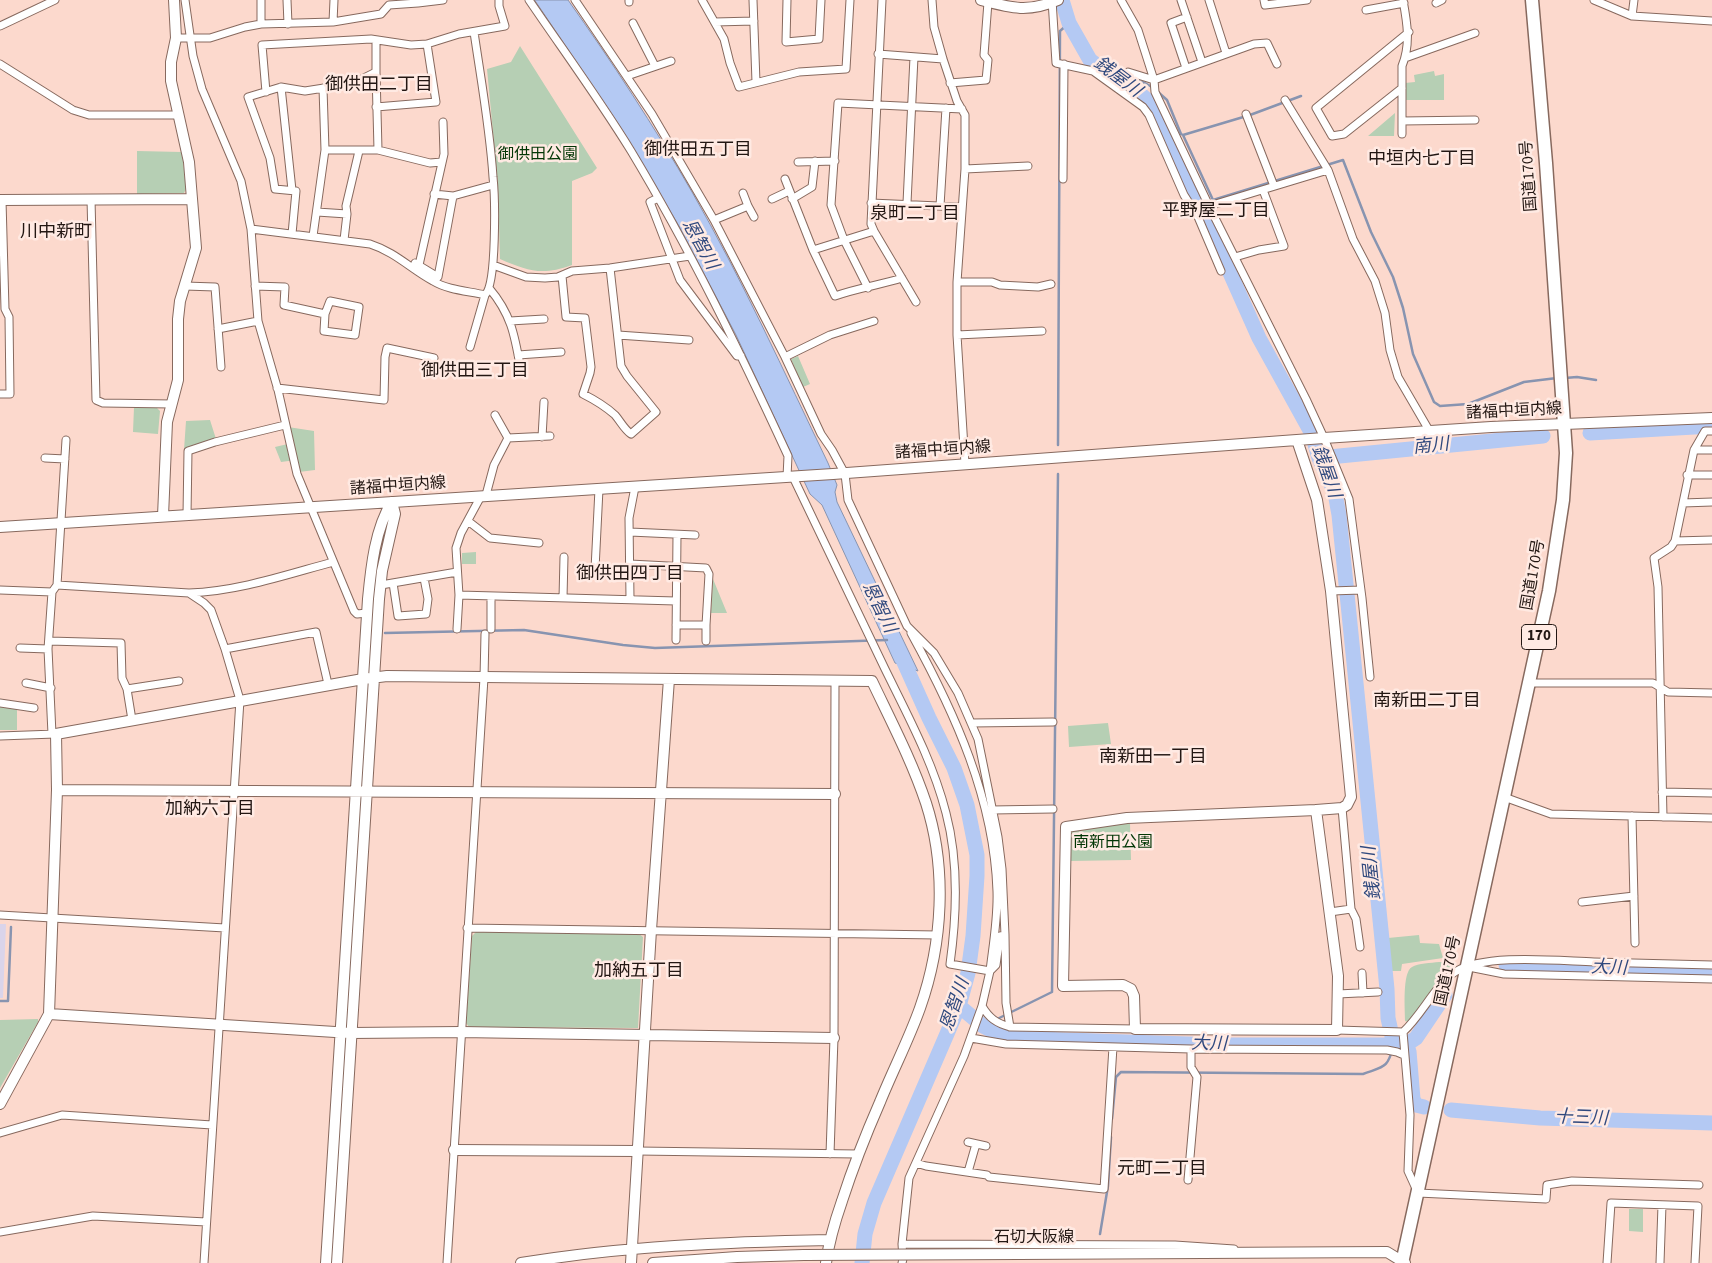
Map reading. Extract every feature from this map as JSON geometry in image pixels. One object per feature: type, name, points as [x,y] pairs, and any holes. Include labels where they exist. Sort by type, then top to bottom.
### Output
[{"type":"highway","name":"国道170号","points":[[1401,1262],[1418,1192],[1549,591],[1563,500],[1566,453],[1565,424],[1532,0]]},
{"type":"street","points":[[0,26],[55,0]]},
{"type":"street","points":[[163,516],[166,422],[178,380],[178,319],[180,302],[196,248],[189,162],[171,81],[171,62],[176,38],[174,0]]},
{"type":"street","points":[[185,0],[193,56],[202,89],[241,181],[251,230],[258,322],[277,388],[297,474],[354,611],[357,614],[367,613]]},
{"type":"street","points":[[261,0],[261,24]]},
{"type":"street","points":[[287,0],[288,24]]},
{"type":"street","points":[[333,22],[334,0]]},
{"type":"street","points":[[176,38],[210,38],[261,24],[333,22],[381,14],[390,5],[442,0]]},
{"type":"street","points":[[266,92],[262,45],[353,39],[410,45],[427,44],[459,34],[505,26],[499,0]]},
{"type":"street","points":[[530,0],[604,109],[658,198],[741,356],[788,456],[792,477],[910,720],[936,780],[946,814],[954,867],[955,931],[950,964],[990,971]]},
{"type":"street","points":[[575,0],[652,114],[714,220],[784,357],[820,434],[832,450],[845,474],[848,500],[966,746],[984,804],[995,860],[997,892],[996,925],[990,971],[982,1006],[971,1038],[909,1178],[902,1244],[902,1263]]},
{"type":"street","points":[[702,0],[724,39],[739,87],[799,72],[846,69],[850,0]]},
{"type":"street","points":[[753,0],[756,82]]},
{"type":"street","points":[[787,0],[786,42],[818,38],[821,0]]},
{"type":"street","points":[[882,0],[871,224],[916,302]]},
{"type":"street","points":[[932,0],[934,28],[950,82],[965,115],[965,169],[957,282],[957,335],[966,464]]},
{"type":"street","points":[[1121,0],[1138,30],[1154,86],[1318,438],[1349,499],[1370,677]]},
{"type":"street","points":[[1181,0],[1202,62]]},
{"type":"street","points":[[1210,0],[1226,53]]},
{"type":"street","points":[[1264,0],[1265,5],[1307,0]]},
{"type":"street","points":[[1594,0],[1632,16],[1712,21]]},
{"type":"street","points":[[1632,16],[1634,0]]},
{"type":"street","points":[[950,82],[986,80],[988,60],[984,55],[984,1],[1015,8],[1033,9],[1054,1],[1061,63],[1063,179]]},
{"type":"street","points":[[1366,10],[1403,2],[1409,32],[1402,66],[1402,134]]},
{"type":"street","points":[[1186,68],[1171,23],[1187,18]]},
{"type":"street","points":[[715,22],[754,21]]},
{"type":"street","points":[[633,23],[655,66]]},
{"type":"street","points":[[470,347],[493,265],[493,185],[474,32]]},
{"type":"street","points":[[1402,88],[1344,134],[1332,136],[1316,108],[1409,32]]},
{"type":"street","points":[[1405,58],[1475,33]]},
{"type":"street","points":[[376,40],[378,150]]},
{"type":"street","points":[[1154,86],[1186,68],[1254,44],[1267,43],[1277,64]]},
{"type":"street","points":[[376,107],[436,102],[427,44]]},
{"type":"street","points":[[878,54],[943,59]]},
{"type":"street","points":[[908,203],[914,57]]},
{"type":"street","points":[[627,76],[671,60]]},
{"type":"street","points":[[1061,63],[1093,71],[1143,107],[1149,116],[1184,195],[1194,209],[1221,271]]},
{"type":"street","points":[[0,64],[73,110],[89,115],[179,115]]},
{"type":"street","points":[[1099,75],[1109,66]]},
{"type":"street","points":[[292,234],[296,191],[275,189],[270,158],[248,97],[281,88],[305,91],[323,88],[362,79],[376,72]]},
{"type":"street","points":[[1128,72],[1154,86]]},
{"type":"street","points":[[281,88],[292,190]]},
{"type":"street","points":[[313,236],[325,150],[323,88]]},
{"type":"street","points":[[1286,102],[1326,167],[1353,239],[1375,281],[1385,313],[1390,350],[1398,378],[1430,432]]},
{"type":"street","points":[[868,288],[844,240],[831,205],[838,103],[962,109]]},
{"type":"street","points":[[940,206],[946,108]]},
{"type":"street","points":[[1247,116],[1273,183]]},
{"type":"street","points":[[1402,121],[1476,120]]},
{"type":"street","points":[[419,265],[444,154],[443,122]]},
{"type":"street","points":[[325,150],[378,150],[430,163],[442,162]]},
{"type":"street","points":[[344,240],[346,206],[359,151]]},
{"type":"street","points":[[792,199],[812,187],[815,161]]},
{"type":"street","points":[[798,162],[835,161]]},
{"type":"street","points":[[965,169],[1028,166]]},
{"type":"street","points":[[1194,209],[1263,190],[1273,183],[1326,167]]},
{"type":"street","points":[[785,179],[813,250],[836,296],[902,278]]},
{"type":"street","points":[[434,194],[453,196],[493,185]]},
{"type":"street","points":[[1235,258],[1259,250],[1284,246],[1263,190]]},
{"type":"street","points":[[772,199],[789,191]]},
{"type":"street","points":[[743,192],[754,217]]},
{"type":"street","points":[[397,257],[400,253],[438,277],[453,196]]},
{"type":"street","points":[[658,198],[650,202],[680,280],[737,356],[741,356]]},
{"type":"street","points":[[91,199],[96,400],[103,404],[172,404]]},
{"type":"street","points":[[0,394],[10,394],[9,317],[3,309],[1,200],[192,199]]},
{"type":"street","points":[[871,203],[908,203],[961,207]]},
{"type":"street","points":[[714,220],[748,206]]},
{"type":"street","points":[[317,212],[347,214]]},
{"type":"street","points":[[251,230],[370,244],[386,249],[434,282],[448,287],[487,291],[500,300],[510,321],[521,371]]},
{"type":"street","points":[[813,250],[874,231]]},
{"type":"street","points":[[493,265],[526,277],[545,278],[562,276],[572,271],[610,268],[690,256]]},
{"type":"street","points":[[562,276],[566,317],[585,318],[591,367],[583,394],[604,405],[617,418],[625,430],[631,434],[656,412],[621,366],[610,268]]},
{"type":"street","points":[[957,282],[992,282],[1000,285],[1038,287],[1051,284]]},
{"type":"street","points":[[185,286],[215,287],[221,367]]},
{"type":"street","points":[[255,286],[285,287],[284,305],[325,314]]},
{"type":"street","points":[[330,301],[359,306],[355,335],[324,331],[325,314],[330,301]]},
{"type":"street","points":[[510,321],[544,319]]},
{"type":"street","points":[[784,357],[830,335],[874,321]]},
{"type":"street","points":[[218,329],[258,322]]},
{"type":"street","points":[[957,335],[1042,331]]},
{"type":"street","points":[[618,335],[689,340]]},
{"type":"street","points":[[277,388],[384,400],[387,348],[434,358]]},
{"type":"street","points":[[0,350],[9,350]]},
{"type":"street","points":[[518,355],[561,352]]},
{"type":"street","points":[[508,438],[546,436],[544,402]]},
{"type":"street","points":[[495,415],[508,438]]},
{"type":"street","name":"諸福中垣内線","points":[[0,526],[845,474],[1318,438],[1712,418]]},
{"type":"street","points":[[187,515],[188,451],[215,442],[285,425]]},
{"type":"street","points":[[1663,817],[1658,587],[1654,558],[1671,547],[1675,541],[1694,450],[1705,432],[1712,431]]},
{"type":"street","points":[[457,629],[459,596],[456,548],[461,533],[483,496],[494,464],[508,438]]},
{"type":"street","points":[[0,1104],[49,1014],[56,790],[48,645],[61,522],[66,440]]},
{"type":"street","points":[[1135,1029],[1134,996],[1130,989],[1123,985],[1063,986],[1066,828],[1128,818],[1342,808],[1347,805],[1351,797],[1331,591],[1317,500],[1297,440]]},
{"type":"street","points":[[1694,450],[1712,450]]},
{"type":"street","points":[[45,458],[65,459]]},
{"type":"street","points":[[1688,476],[1712,475]]},
{"type":"street","points":[[630,600],[629,518],[635,487]]},
{"type":"street","points":[[595,569],[599,489]]},
{"type":"street","points":[[337,1263],[380,585],[395,514],[392,502]]},
{"type":"street","points":[[326,1263],[367,613],[371,572],[379,531],[384,513],[392,502]]},
{"type":"street","points":[[1682,502],[1712,502]]},
{"type":"street","points":[[468,521],[490,538],[539,543]]},
{"type":"street","points":[[630,532],[696,536]]},
{"type":"street","points":[[676,640],[677,534]]},
{"type":"street","points":[[1675,541],[1712,540]]},
{"type":"street","points":[[563,598],[564,558]]},
{"type":"street","points":[[0,590],[55,588],[189,593],[218,592],[332,562]]},
{"type":"street","points":[[630,564],[706,568],[709,574],[706,641]]},
{"type":"street","points":[[380,585],[457,572]]},
{"type":"street","points":[[393,583],[398,616],[426,614],[428,598],[424,578]]},
{"type":"street","points":[[1331,591],[1361,590]]},
{"type":"street","points":[[189,593],[211,610],[240,700],[204,1263]]},
{"type":"street","points":[[459,596],[676,600]]},
{"type":"street","points":[[447,1263],[476,792],[491,596]]},
{"type":"street","points":[[676,625],[706,625]]},
{"type":"street","points":[[907,626],[934,653],[958,693],[978,739],[1002,869],[1006,1004],[1010,1027]]},
{"type":"street","points":[[225,649],[316,632],[328,684]]},
{"type":"street","points":[[20,648],[48,645],[121,643],[122,678],[127,689],[132,720]]},
{"type":"street","points":[[0,736],[54,734],[374,677],[872,681],[917,778],[926,805],[937,860],[939,892],[938,935],[929,979],[920,1008],[857,1154],[830,1240],[826,1263]]},
{"type":"street","points":[[631,1263],[651,930],[669,679]]},
{"type":"street","points":[[127,689],[179,681]]},
{"type":"street","points":[[830,1154],[834,1038],[835,682]]},
{"type":"street","points":[[26,683],[51,688]]},
{"type":"street","points":[[1528,683],[1653,683],[1668,692],[1712,693]]},
{"type":"street","points":[[0,703],[34,708]]},
{"type":"street","points":[[971,723],[1053,722]]},
{"type":"street","points":[[56,790],[356,790],[835,794]]},
{"type":"street","points":[[1662,792],[1712,793]]},
{"type":"street","points":[[1504,797],[1551,814],[1712,818]]},
{"type":"street","points":[[1342,808],[1351,909],[1356,919],[1360,948]]},
{"type":"street","points":[[992,810],[1053,809]]},
{"type":"street","points":[[1316,810],[1338,976],[1337,1030]]},
{"type":"street","points":[[1632,816],[1635,943]]},
{"type":"street","points":[[1582,902],[1634,896]]},
{"type":"street","points":[[1330,912],[1351,909]]},
{"type":"street","points":[[0,915],[224,928]]},
{"type":"street","points":[[468,928],[938,935]]},
{"type":"street","points":[[990,971],[996,965],[1000,936],[1005,935]]},
{"type":"street","points":[[982,1006],[988,1016],[999,1024],[1010,1027],[1337,1030],[1402,1033],[1413,1023],[1444,982],[1455,972],[1466,967],[1505,959],[1712,965]]},
{"type":"street","points":[[1466,967],[1504,974],[1712,979]]},
{"type":"street","points":[[1362,973],[1363,993]]},
{"type":"street","points":[[1338,994],[1378,992]]},
{"type":"street","points":[[49,1014],[340,1033],[461,1032],[834,1038]]},
{"type":"street","points":[[1402,1033],[1410,1115],[1408,1171],[1418,1192],[1546,1199],[1547,1185],[1572,1181],[1699,1185]]},
{"type":"street","points":[[971,1038],[1006,1044],[1191,1049],[1391,1050],[1404,1053]]},
{"type":"street","points":[[916,1163],[987,1175],[989,1177],[1104,1189],[1113,1047]]},
{"type":"street","points":[[1188,1180],[1197,1077],[1191,1066],[1191,1049]]},
{"type":"street","points":[[0,1133],[62,1115],[212,1125]]},
{"type":"street","points":[[968,1142],[986,1146]]},
{"type":"street","points":[[968,1172],[976,1144]]},
{"type":"street","points":[[454,1150],[857,1154]]},
{"type":"street","points":[[1607,1263],[1611,1202],[1698,1206],[1694,1263]]},
{"type":"street","points":[[1660,1263],[1662,1205]]},
{"type":"street","points":[[0,1232],[93,1216],[206,1222]]},
{"type":"street","points":[[521,1263],[632,1249],[732,1242],[830,1240]]},
{"type":"street","points":[[902,1244],[1174,1245],[1220,1247],[1251,1252]]},
{"type":"street","name":"石切大阪線","points":[[653,1263],[737,1257],[804,1255],[1251,1252],[1387,1252],[1401,1262]]},
{"type":"shaded area","points":[[0,924],[6,924],[3,998],[0,998]]},
{"type":"green space","name":"御供田公園","points":[[520,46],[597,168],[592,173],[572,181],[572,265],[552,270],[535,271],[500,259],[498,185],[487,69],[511,62]]},
{"type":"green space","points":[[1434,71],[1435,76],[1444,74],[1444,100],[1405,100],[1405,83],[1415,82],[1414,75]]},
{"type":"green space","points":[[1395,113],[1394,136],[1368,136]]},
{"type":"green space","points":[[137,151],[182,152],[186,189],[184,193],[137,194]]},
{"type":"green space","points":[[798,356],[810,384],[803,387],[791,359]]},
{"type":"green space","points":[[134,407],[157,408],[160,411],[158,434],[133,432]]},
{"type":"green space","points":[[210,420],[216,439],[184,450],[186,421]]},
{"type":"green space","points":[[288,427],[314,431],[315,470],[299,472],[296,460],[281,462],[275,447],[292,443]]},
{"type":"green space","points":[[476,552],[476,564],[462,564],[462,553]]},
{"type":"green space","points":[[713,579],[727,613],[711,613]]},
{"type":"green space","points":[[0,704],[17,706],[17,730],[0,730]]},
{"type":"green space","points":[[1108,723],[1111,744],[1069,747],[1068,726]]},
{"type":"green space","name":"南新田公園","points":[[1130,822],[1131,860],[1070,861],[1069,835],[1073,831]]},
{"type":"green space","points":[[476,932],[639,934],[643,937],[638,1028],[469,1027],[466,1023],[472,936]]},
{"type":"green space","points":[[1419,935],[1420,943],[1439,944],[1443,958],[1402,964],[1401,971],[1390,971],[1388,938]]},
{"type":"green space","points":[[1455,962],[1454,967],[1444,974],[1408,1022],[1405,1021],[1405,983],[1409,970],[1412,967],[1425,963]]},
{"type":"green space","points":[[38,1019],[38,1022],[0,1088],[0,1020]]},
{"type":"green space","points":[[1629,1209],[1643,1209],[1643,1232],[1629,1231]]},
{"type":"water","name":"恩智川","points":[[535,0],[568,0],[632,94],[692,192],[745,292],[828,463],[837,485],[835,492],[837,502],[918,671],[895,663],[822,505],[810,494],[736,335],[679,226],[619,125]]},
{"type":"waterway","name":"銭屋川","points":[[1062,0],[1069,23],[1090,60],[1139,93],[1147,100],[1155,112],[1191,194],[1197,199],[1259,338],[1312,434],[1319,458],[1335,493],[1339,515],[1387,989],[1388,1018],[1394,1045]]},
{"type":"waterway","points":[[1058,445],[1060,31],[1069,23]]},
{"type":"waterway","points":[[1125,85],[1131,80],[1143,82],[1152,87]]},
{"type":"waterway","points":[[1158,92],[1167,100],[1213,200],[1343,160],[1371,232],[1393,277],[1403,308],[1413,354],[1434,402],[1440,406],[1468,404],[1524,382],[1557,378]]},
{"type":"waterway","points":[[1183,135],[1250,115],[1301,96]]},
{"type":"waterway","points":[[1565,378],[1577,377],[1596,380]]},
{"type":"waterway","name":"南川","points":[[1590,433],[1712,426]]},
{"type":"waterway","name":"南川","points":[[1319,458],[1543,436]]},
{"type":"waterway","points":[[983,1026],[1052,992],[1058,474]]},
{"type":"waterway","points":[[385,633],[524,630],[655,648],[887,640]]},
{"type":"waterway","name":"恩智川","points":[[862,1263],[865,1234],[874,1203],[959,1006],[968,973],[973,936],[977,876],[977,855],[967,805],[954,768],[898,649]]},
{"type":"waterway","points":[[0,1001],[8,1001],[11,927]]},
{"type":"waterway","name":"大川","points":[[1506,965],[1712,973]]},
{"type":"waterway","name":"大川","points":[[959,1006],[983,1026],[1007,1038],[1218,1045],[1394,1045],[1407,1044],[1416,1038],[1445,995]]},
{"type":"waterway","points":[[1112,1119],[1116,1077],[1121,1072],[1363,1074],[1384,1066],[1389,1059],[1394,1045]]},
{"type":"waterway","name":"十三川","points":[[1400,1045],[1409,1051],[1413,1099],[1416,1105],[1424,1107]]},
{"type":"waterway","name":"十三川","points":[[1451,1110],[1540,1118],[1712,1123]]},
{"type":"waterway","points":[[1100,1234],[1108,1186],[1111,1137]]},
{"type":"district","name":"御供田二丁目","points":[[379,86]]},
{"type":"district","name":"御供田五丁目","points":[[698,151]]},
{"type":"district","name":"中垣内七丁目","points":[[1422,160]]},
{"type":"district","name":"平野屋二丁目","points":[[1216,212]]},
{"type":"district","name":"泉町二丁目","points":[[915,215]]},
{"type":"district","name":"川中新町","points":[[56,233]]},
{"type":"district","name":"御供田三丁目","points":[[475,372]]},
{"type":"district","name":"御供田四丁目","points":[[630,575]]},
{"type":"district","name":"南新田二丁目","points":[[1427,702]]},
{"type":"district","name":"南新田一丁目","points":[[1153,758]]},
{"type":"district","name":"加納六丁目","points":[[210,810]]},
{"type":"district","name":"加納五丁目","points":[[639,972]]},
{"type":"district","name":"元町二丁目","points":[[1162,1170]]}]
